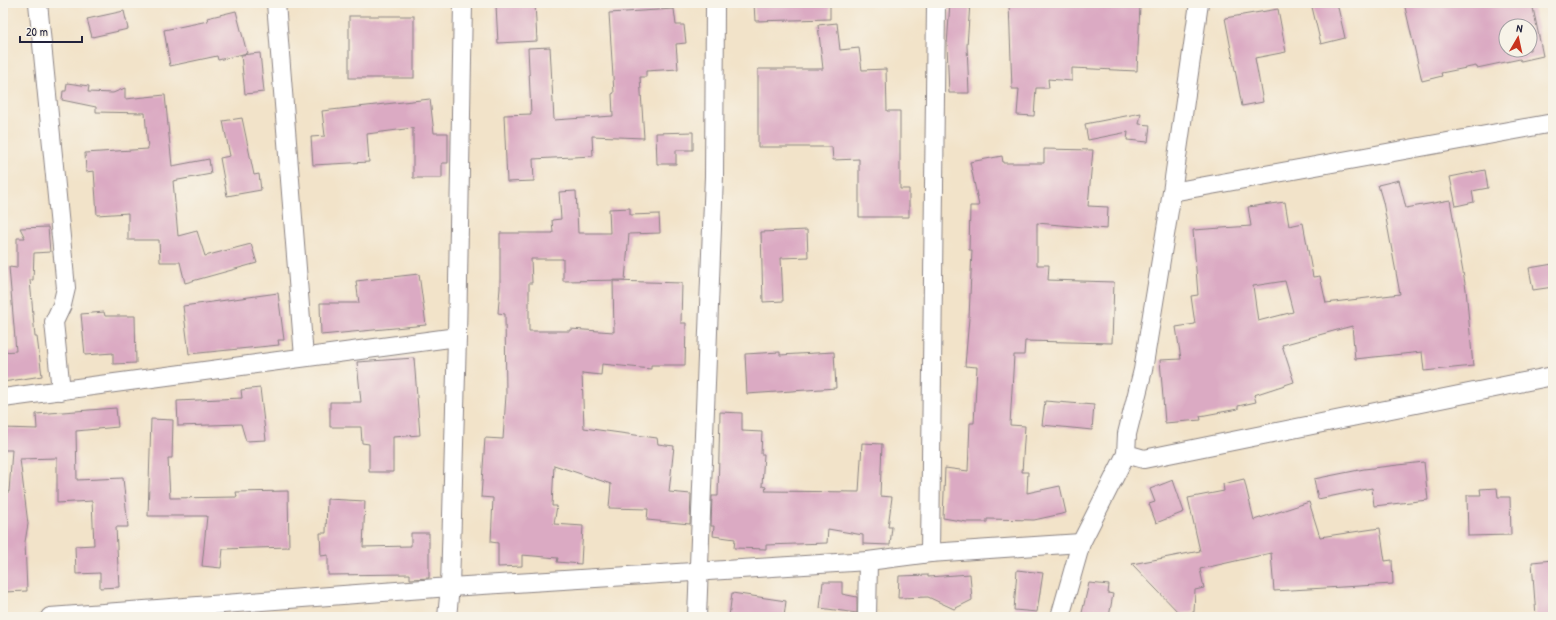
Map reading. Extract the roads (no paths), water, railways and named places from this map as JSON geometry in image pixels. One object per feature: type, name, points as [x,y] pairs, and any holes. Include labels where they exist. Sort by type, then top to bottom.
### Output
[{"type":"street","points":[[38,3],[66,288],[62,305],[54,322],[61,391]]},
{"type":"street","points":[[276,3],[304,357]]},
{"type":"street","points":[[447,617],[450,587],[457,337],[463,3]]},
{"type":"street","points":[[697,617],[714,176],[715,3]]},
{"type":"street","points":[[930,553],[936,3]]},
{"type":"street","points":[[1060,617],[1081,543],[1126,454],[1127,434],[1143,370],[1172,192],[1199,3]]},
{"type":"street","points":[[1172,192],[1553,123]]},
{"type":"street","points":[[3,398],[457,337]]},
{"type":"street","points":[[1126,454],[1144,459],[1553,376]]},
{"type":"street","points":[[50,617],[450,587],[868,561],[930,553],[1081,543]]},
{"type":"street","points":[[867,617],[868,561]]}]
